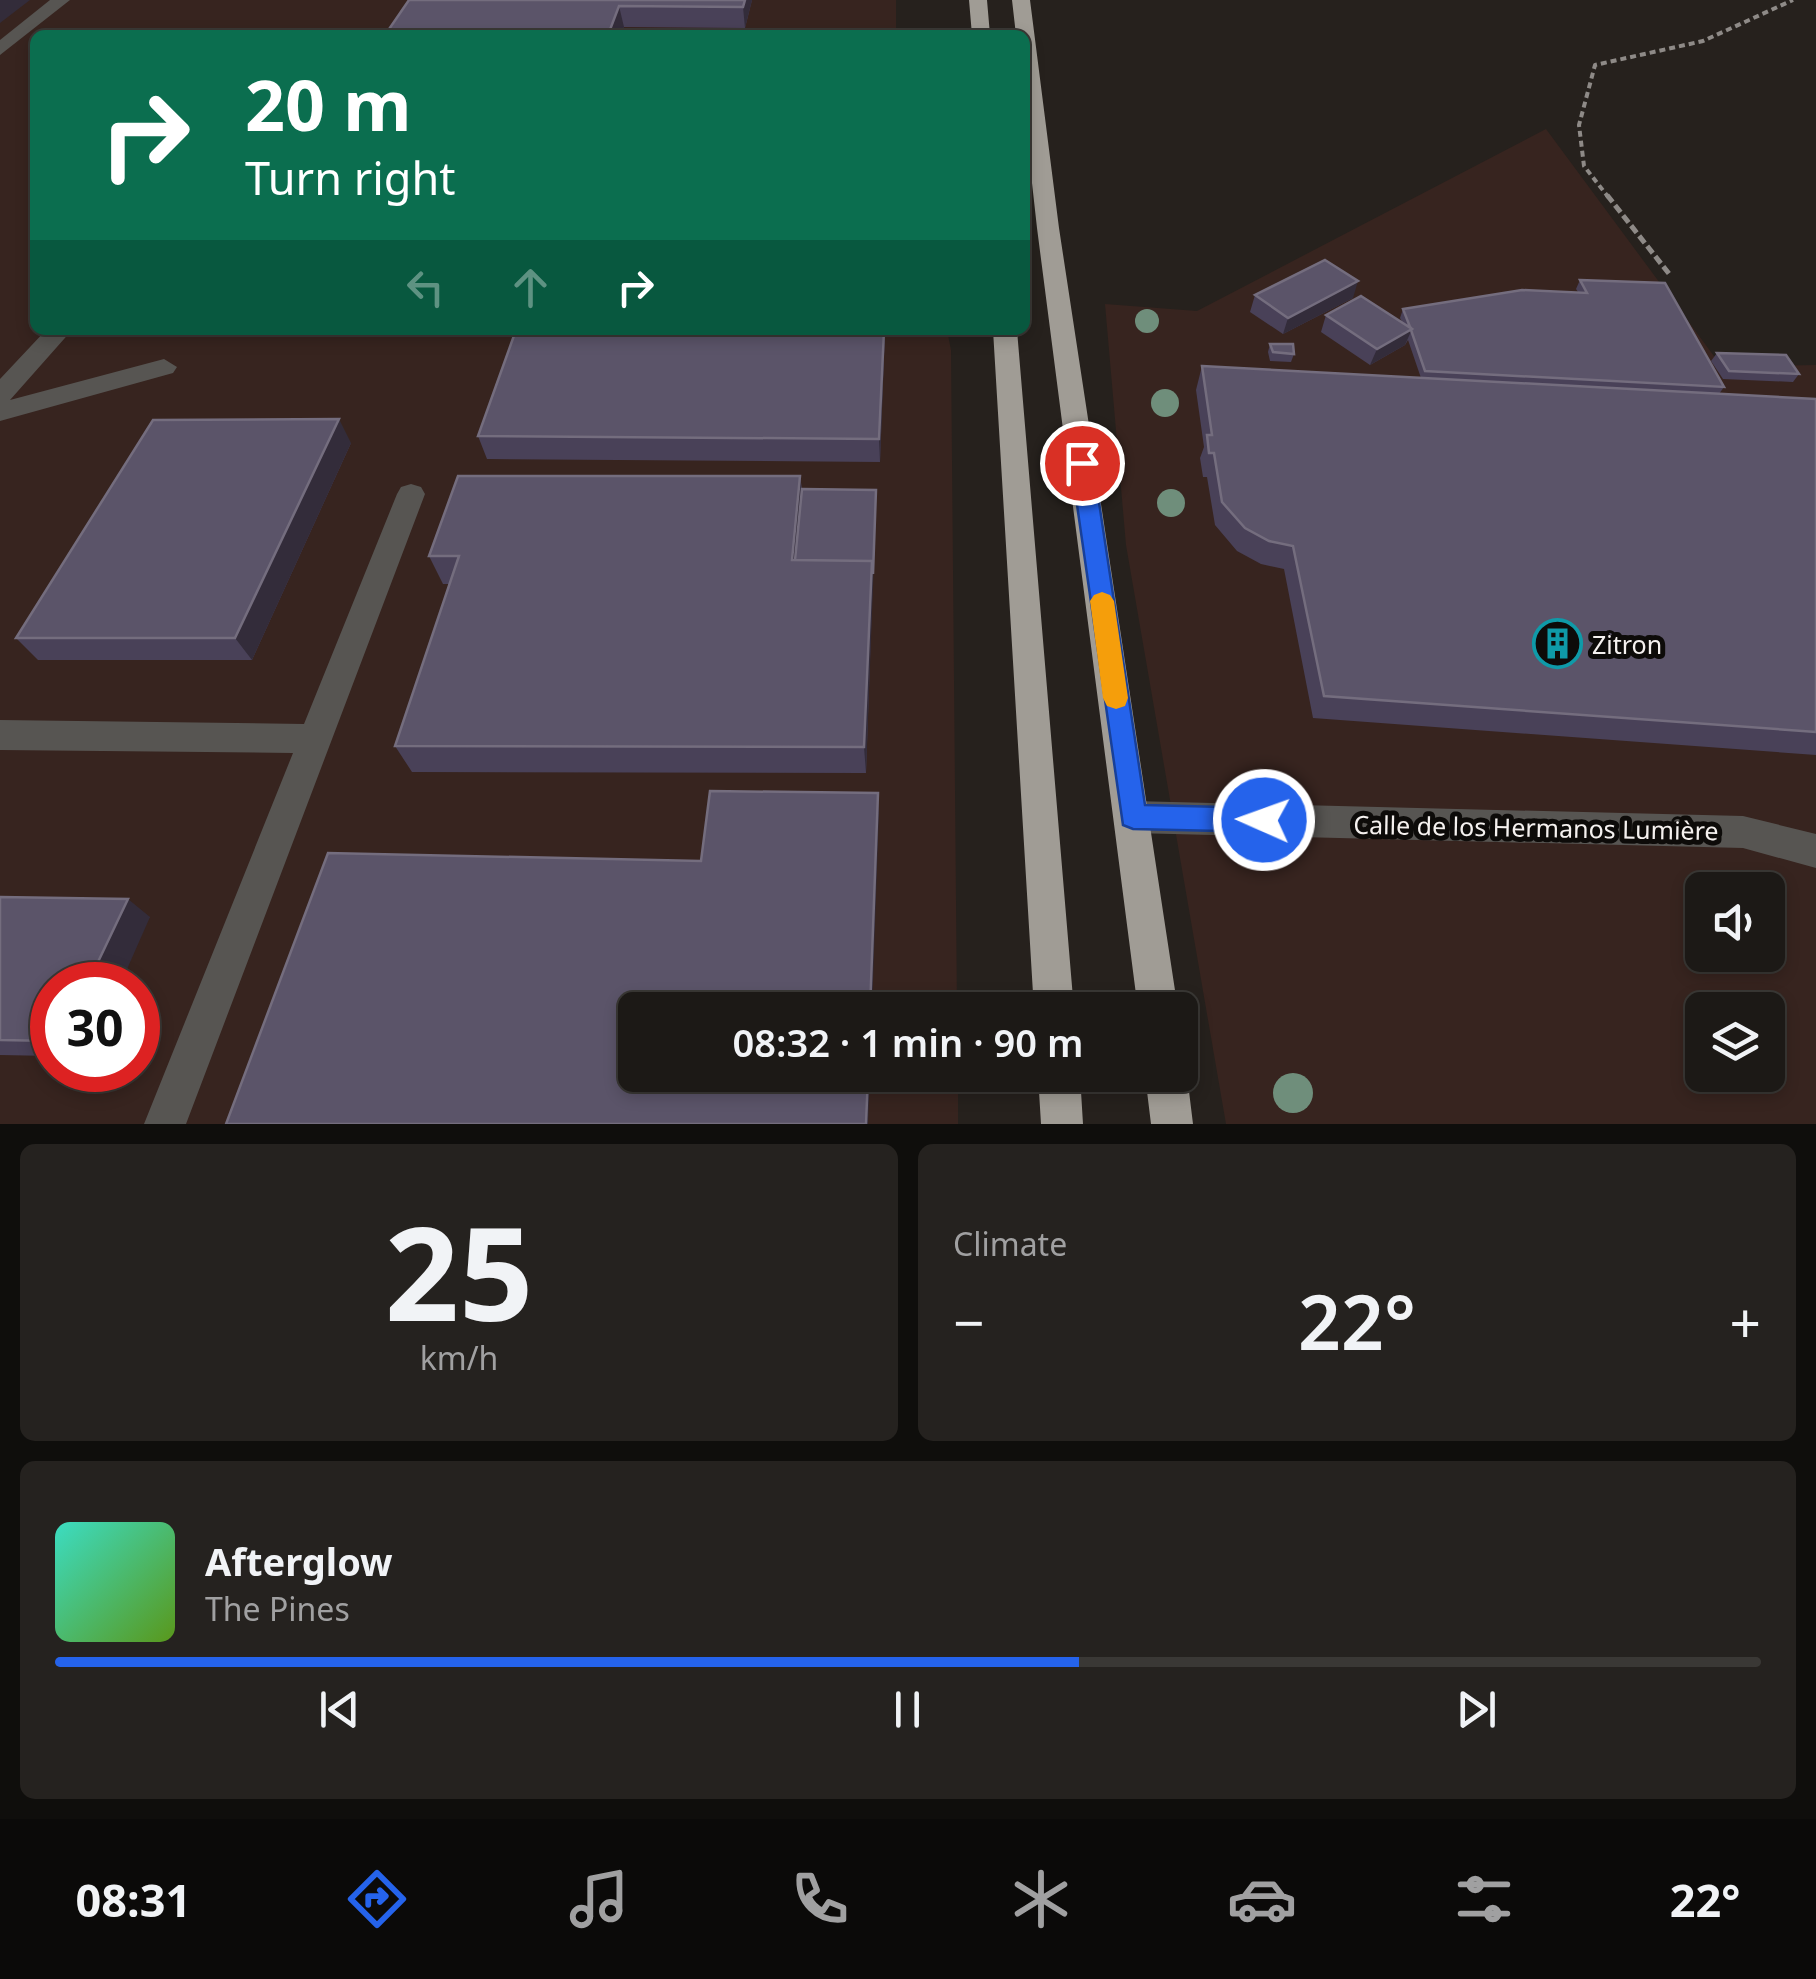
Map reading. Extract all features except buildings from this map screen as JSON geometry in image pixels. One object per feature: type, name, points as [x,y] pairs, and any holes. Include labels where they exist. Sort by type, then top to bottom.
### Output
[{"type":"highway","points":[[978,0],[981,30]]},
{"type":"highway","points":[[1021,0],[1025,30]]},
{"type":"highway","points":[[1030,76],[1156,992]]},
{"type":"highway","points":[[1005,335],[1053,992]]},
{"type":"highway","points":[[1060,1092],[1062,1124]]},
{"type":"highway","points":[[1168,1092],[1172,1124]]},
{"type":"street","points":[[0,49],[61,0]]},
{"type":"street","points":[[0,395],[55,335]]},
{"type":"street","points":[[0,412],[164,367]]},
{"type":"street","points":[[165,1124],[411,494]]},
{"type":"street","points":[[0,734],[315,739]]},
{"type":"street","name":"Calle de los Hermanos Lumière","points":[[1133,817],[1743,832],[1816,852]]},
{"type":"path","points":[[1670,276],[1584,166],[1579,125],[1595,65],[1703,41],[1793,0]]},
{"type":"shaded area","points":[[0,0],[896,0],[896,30],[30,30],[30,335],[948,335],[957,992],[618,992],[618,1092],[958,1092],[958,1124],[0,1124]]},
{"type":"shaded area","points":[[1546,129],[1722,367],[1816,365],[1816,1124],[1226,1124],[1126,545],[1105,304],[1197,311]]},
{"type":"slow traffic","points":[[1102,601],[1116,698]]},
{"type":"place","name":"Zitron","points":[[1557,644]]},
{"type":"route","points":[[1082,463],[1133,817],[1264,820]]}]
